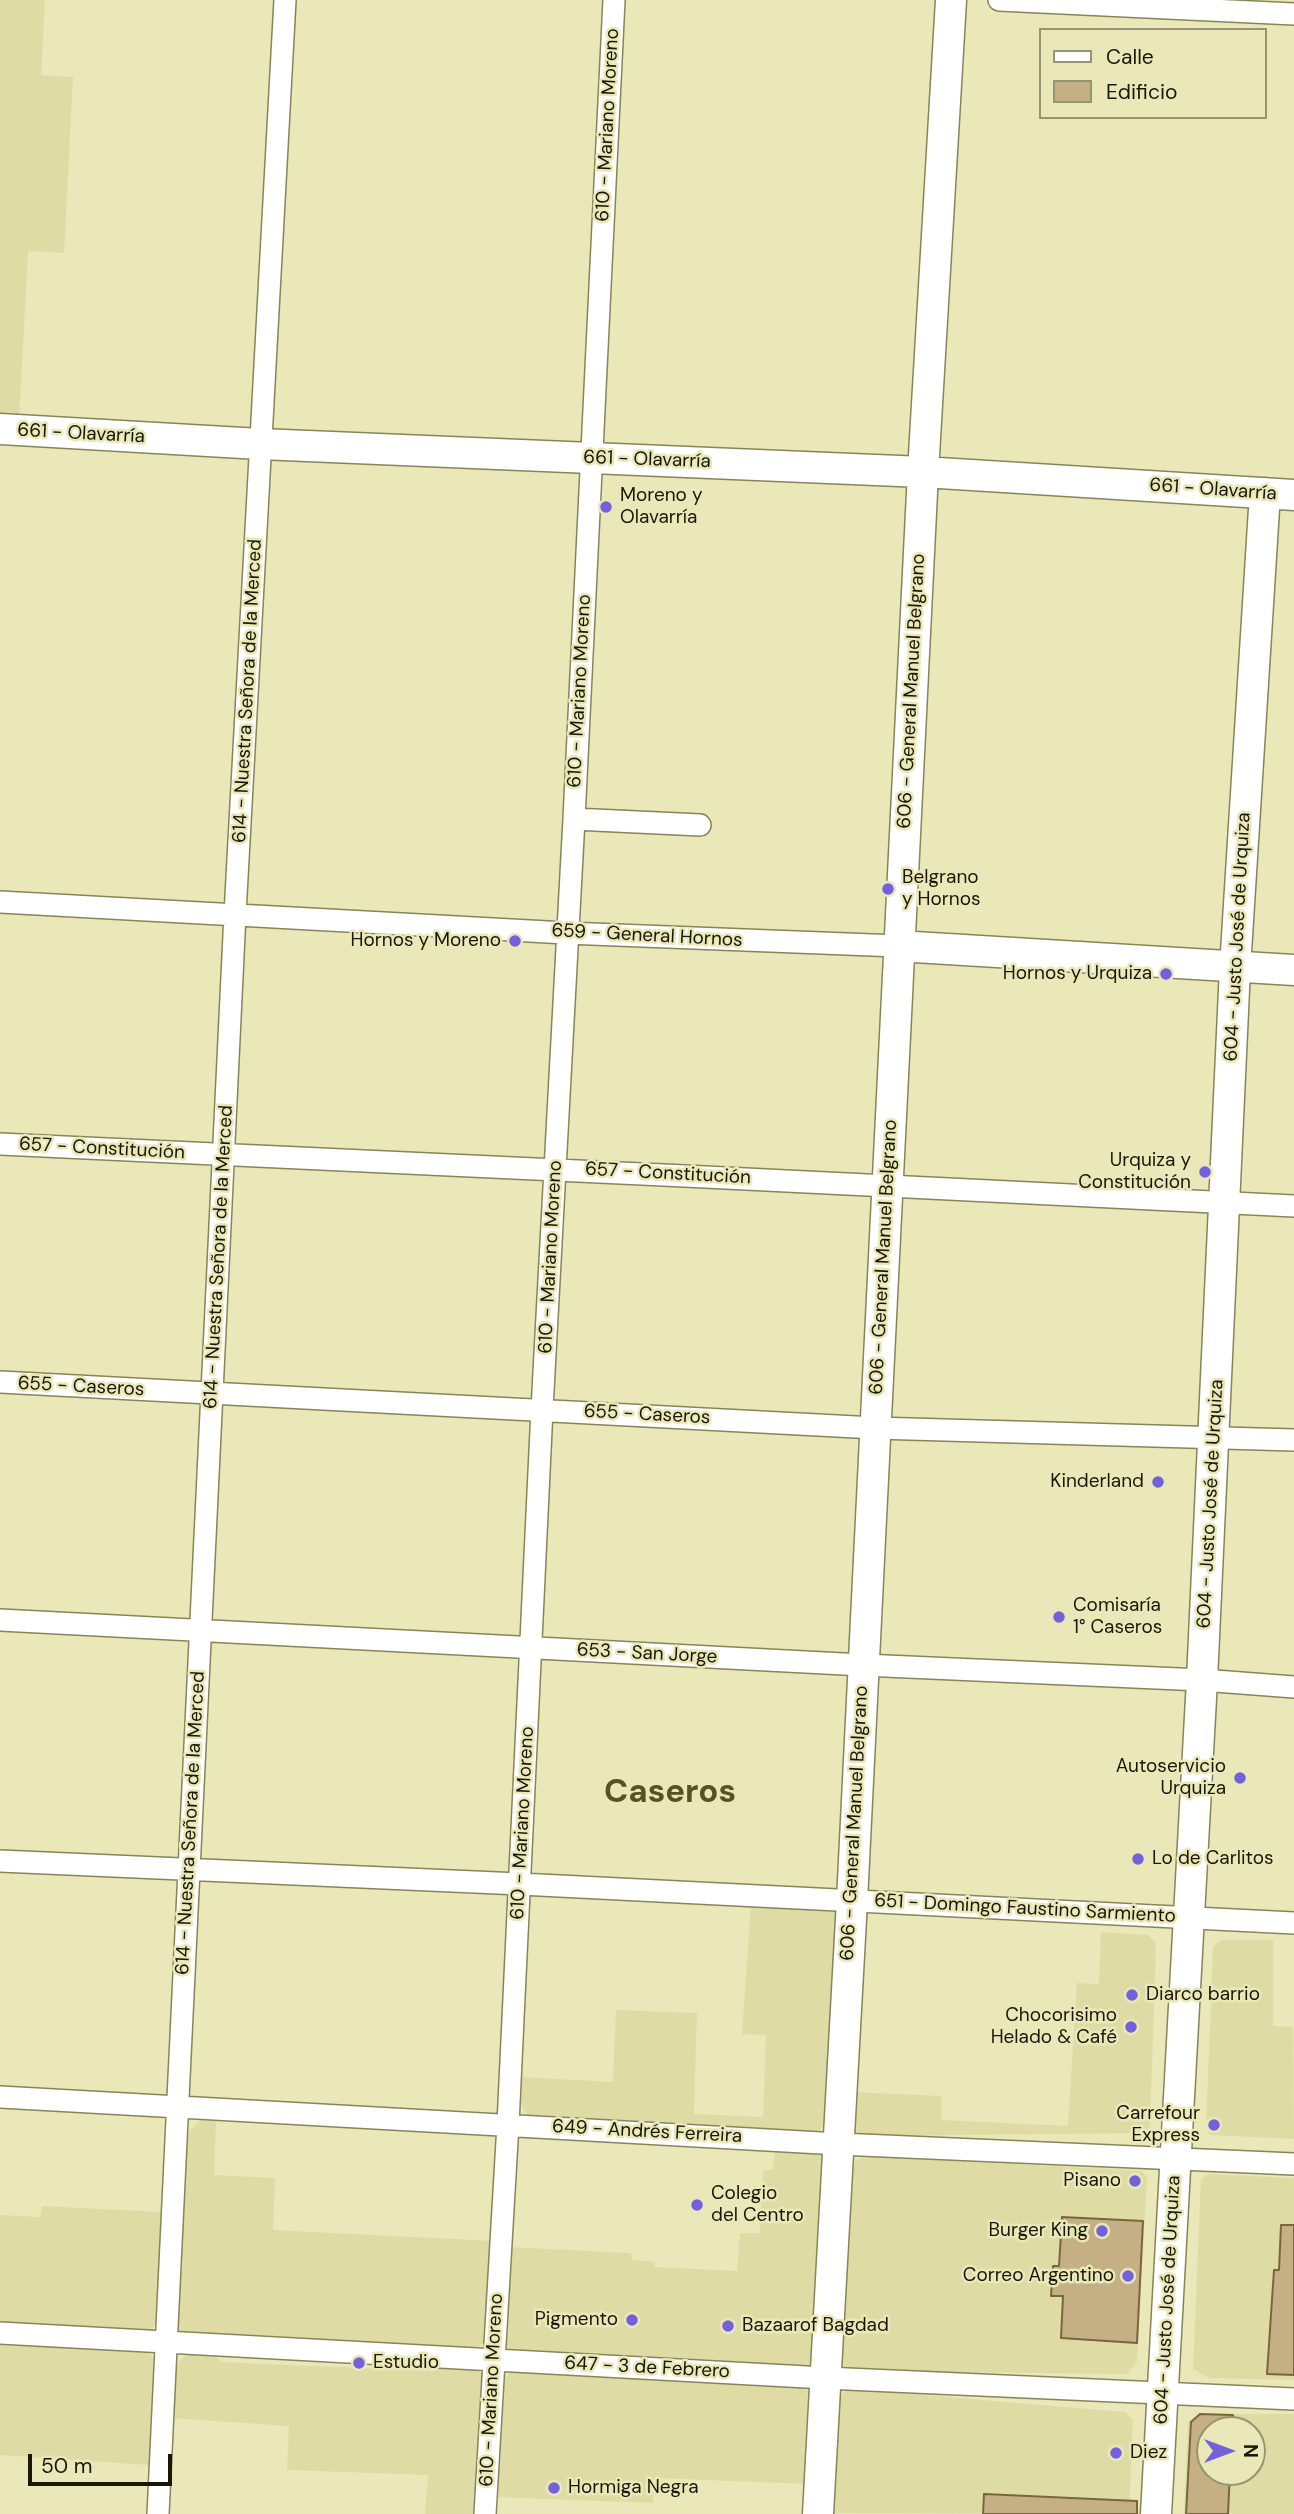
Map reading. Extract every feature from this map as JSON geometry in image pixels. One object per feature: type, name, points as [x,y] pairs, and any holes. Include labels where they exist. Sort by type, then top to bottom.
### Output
[{"type":"street","name":"614 - Nuestra Señora de la Merced","points":[[158,2514],[235,914],[285,0]]},
{"type":"street","name":"610 - Mariano Moreno","points":[[485,2514],[508,2124],[614,0]]},
{"type":"street","name":"606 - General Manuel Belgrano","points":[[818,2514],[852,1901],[923,472],[951,0]]},
{"type":"street","points":[[999,0],[1294,14]]},
{"type":"street","name":"661 - Olavarría","points":[[0,429],[260,444],[923,472],[1279,494]]},
{"type":"street","name":"604 - Justo José de Urquiza","points":[[1156,2514],[1190,1918],[1235,968],[1279,494]]},
{"type":"street","points":[[574,819],[700,825]]},
{"type":"street","name":"659 - General Hornos","points":[[0,902],[566,933],[898,946],[1294,970]]},
{"type":"street","name":"657 - Constitución","points":[[0,1144],[1294,1206]]},
{"type":"street","name":"655 - Caseros","points":[[0,1382],[211,1395],[875,1427],[1294,1440]]},
{"type":"street","name":"653 - San Jorge","points":[[0,1620],[1294,1686]]},
{"type":"street","name":"651 - Domingo Faustino Sarmiento","points":[[0,1861],[1294,1923]]},
{"type":"street","name":"649 - Andrés Ferreira","points":[[0,2097],[839,2144],[1294,2164]]},
{"type":"street","name":"647 - 3 de Febrero","points":[[0,2333],[825,2378],[1294,2399]]},
{"type":"shaded area","points":[[0,0],[45,0],[41,75],[73,77],[64,253],[28,251],[19,420],[0,419]]},
{"type":"shaded area","points":[[751,1902],[833,1906],[837,1912],[826,2122],[819,2131],[529,2116],[523,2109],[520,2098],[521,2077],[613,2082],[616,2010],[697,2013],[694,2114],[763,2117],[766,2035],[742,2034]]},
{"type":"shaded area","points":[[1101,1932],[1148,1935],[1156,1943],[1150,2127],[1142,2133],[867,2136],[858,2133],[850,2123],[850,2092],[942,2096],[941,2120],[1068,2126],[1077,1983],[1099,1984]]},
{"type":"shaded area","points":[[1221,1940],[1273,1940],[1273,2026],[1293,2027],[1294,2139],[1210,2135],[1206,2128],[1213,1947]]},
{"type":"shaded area","points":[[201,2120],[216,2121],[214,2175],[275,2178],[273,2230],[494,2241],[487,2340],[471,2353],[184,2334],[177,2328],[186,2137]]},
{"type":"shaded area","points":[[775,2149],[825,2153],[812,2367],[514,2351],[506,2346],[502,2333],[507,2247],[631,2253],[632,2260],[654,2262],[655,2267],[737,2271],[740,2233],[760,2233],[763,2170],[773,2170]]},
{"type":"shaded area","points":[[865,2156],[1142,2171],[1147,2177],[1137,2362],[1127,2374],[853,2371],[843,2366],[836,2357],[852,2163]]},
{"type":"shaded area","points":[[1208,2174],[1294,2178],[1294,2380],[1209,2378],[1193,2369],[1201,2180]]},
{"type":"shaded area","points":[[42,2206],[162,2212],[158,2319],[151,2331],[0,2327],[0,2215],[40,2217]]},
{"type":"shaded area","points":[[0,2345],[110,2350],[118,2347],[141,2348],[152,2356],[154,2366],[149,2465],[0,2455]]},
{"type":"shaded area","points":[[212,2353],[221,2362],[435,2371],[444,2366],[477,2369],[485,2377],[478,2514],[425,2514],[428,2475],[287,2470],[289,2426],[171,2418],[173,2376],[177,2364],[185,2356]]},
{"type":"shaded area","points":[[514,2370],[789,2384],[806,2389],[815,2398],[808,2484],[654,2478],[653,2503],[494,2497],[500,2387],[507,2375]]},
{"type":"shaded area","points":[[852,2389],[1125,2412],[1133,2420],[1129,2514],[828,2513],[835,2407],[844,2392]]},
{"type":"shaded area","points":[[1294,2414],[1294,2514],[1184,2514],[1188,2421],[1196,2417],[1196,2486],[1266,2486],[1266,2416],[1197,2416]]},
{"type":"building","points":[[1062,2217],[1143,2221],[1137,2343],[1061,2338],[1063,2296],[1051,2296],[1053,2266],[1059,2266]]},
{"type":"building","points":[[1281,2225],[1294,2225],[1294,2375],[1267,2374],[1274,2270],[1279,2270]]},
{"type":"building","points":[[1200,2414],[1233,2415],[1233,2416],[1198,2416]]},
{"type":"building","points":[[1196,2418],[1196,2486],[1229,2486],[1228,2514],[1186,2514],[1191,2422]]},
{"type":"building","points":[[984,2494],[1137,2501],[1137,2514],[983,2514]]},
{"type":"place","name":"Moreno y Olavarría","points":[[606,507]]},
{"type":"place","name":"Belgrano y Hornos","points":[[888,889]]},
{"type":"place","name":"Hornos y Moreno","points":[[515,941]]},
{"type":"place","name":"Hornos y Urquiza","points":[[1166,974]]},
{"type":"place","name":"Urquiza y Constitución","points":[[1205,1172]]},
{"type":"place","name":"Kinderland","points":[[1158,1482]]},
{"type":"place","name":"Comisaría 1° Caseros","points":[[1059,1617]]},
{"type":"place","name":"Autoservicio Urquiza","points":[[1240,1778]]},
{"type":"place","name":"Lo de Carlitos","points":[[1138,1859]]},
{"type":"place","name":"Diarco barrio","points":[[1132,1995]]},
{"type":"place","name":"Chocorisimo Helado & Café","points":[[1131,2027]]},
{"type":"place","name":"Carrefour Express","points":[[1214,2125]]},
{"type":"place","name":"Pisano","points":[[1135,2181]]},
{"type":"place","name":"Colegio del Centro","points":[[697,2205]]},
{"type":"place","name":"Burger King","points":[[1102,2231]]},
{"type":"place","name":"Correo Argentino","points":[[1128,2276]]},
{"type":"place","name":"Pigmento","points":[[632,2320]]},
{"type":"place","name":"Bazaarof Bagdad","points":[[728,2326]]},
{"type":"place","name":"Estudio","points":[[359,2363]]},
{"type":"place","name":"Diez","points":[[1116,2453]]},
{"type":"place","name":"Hormiga Negra","points":[[554,2488]]},
{"type":"district","name":"Caseros","points":[[670,1793]]}]
